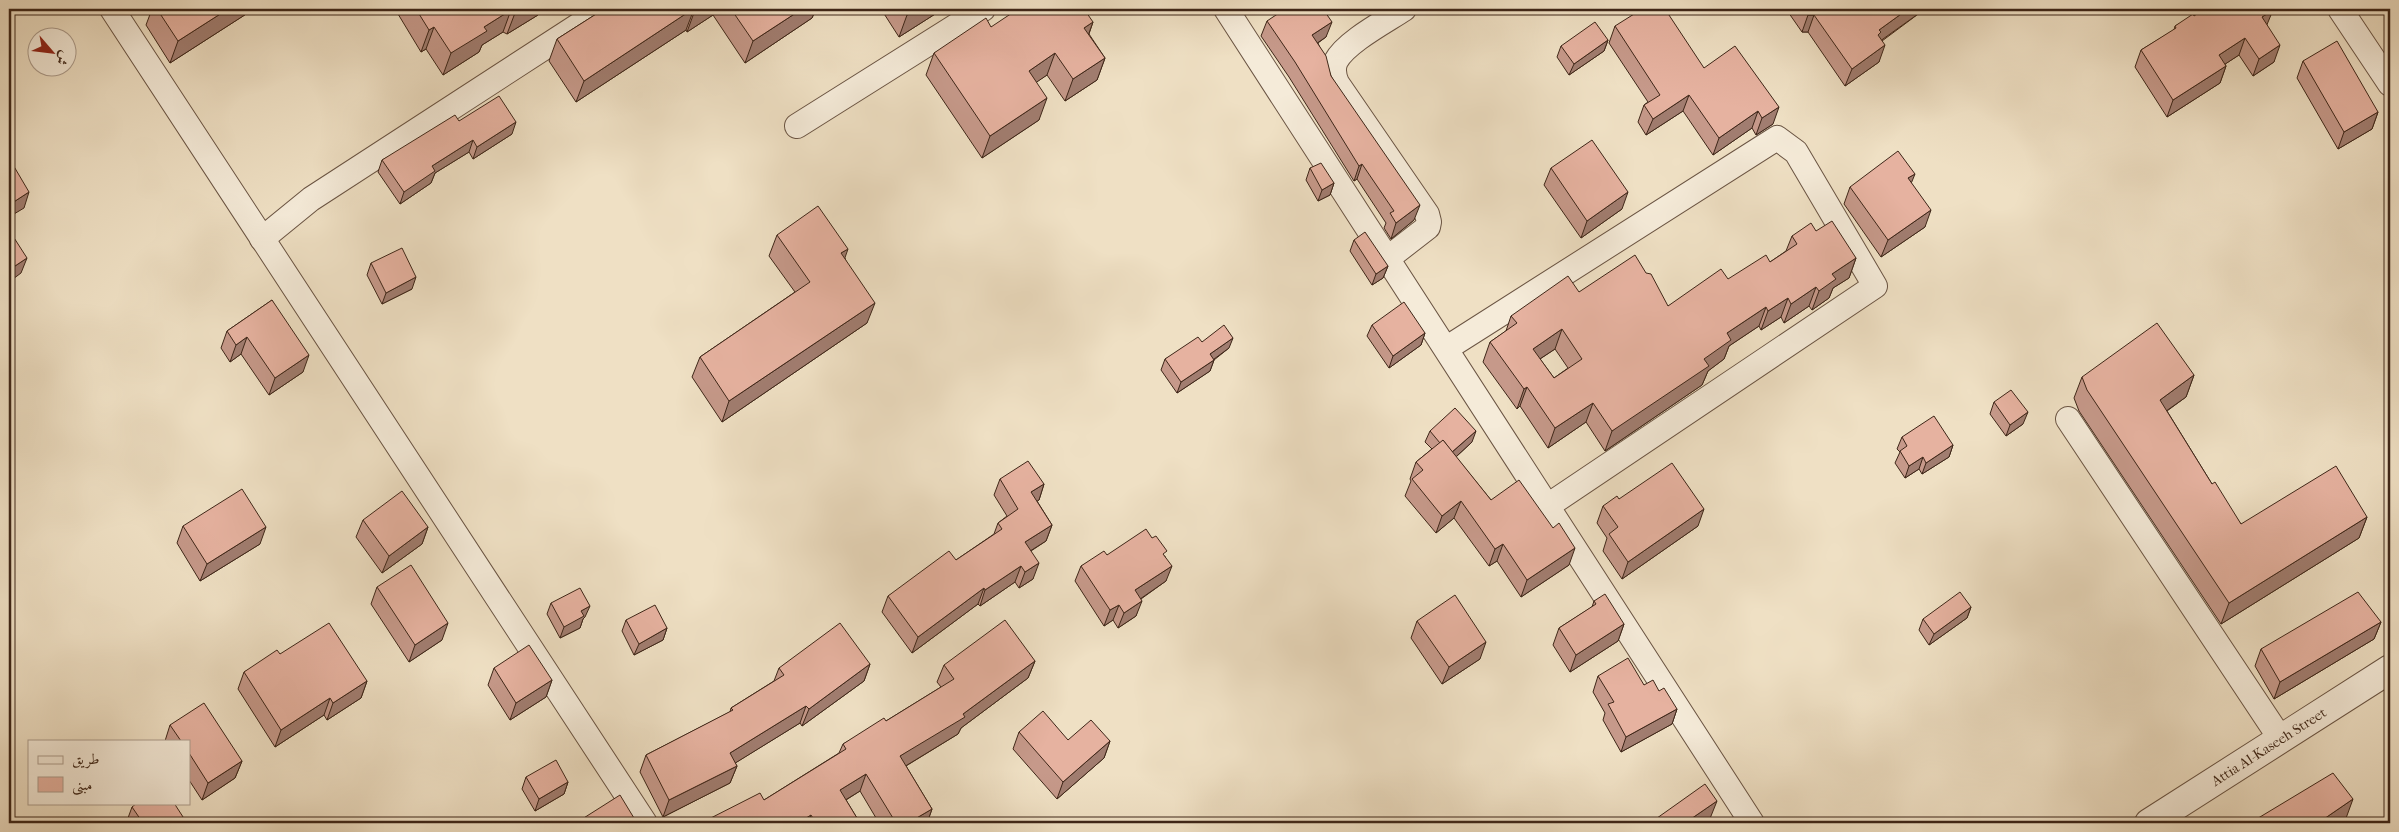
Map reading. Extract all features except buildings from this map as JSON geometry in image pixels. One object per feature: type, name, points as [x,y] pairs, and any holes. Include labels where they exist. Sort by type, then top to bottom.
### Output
[{"type":"street","points":[[112,9],[645,823]]},
{"type":"street","points":[[797,126],[983,9]]},
{"type":"street","points":[[1226,9],[1447,348],[1752,823]]},
{"type":"street","points":[[1388,258],[1428,227],[1427,214],[1337,83],[1333,72],[1336,61],[1351,45],[1404,9]]},
{"type":"street","points":[[2340,9],[2390,84]]},
{"type":"street","points":[[262,239],[310,199],[596,14]]},
{"type":"street","points":[[1447,348],[1777,138],[1796,152],[1875,286],[1548,505]]},
{"type":"street","points":[[2068,419],[2280,738]]},
{"type":"street","name":"Attia Al-Kaseeh Street","points":[[2149,823],[2390,669]]}]
